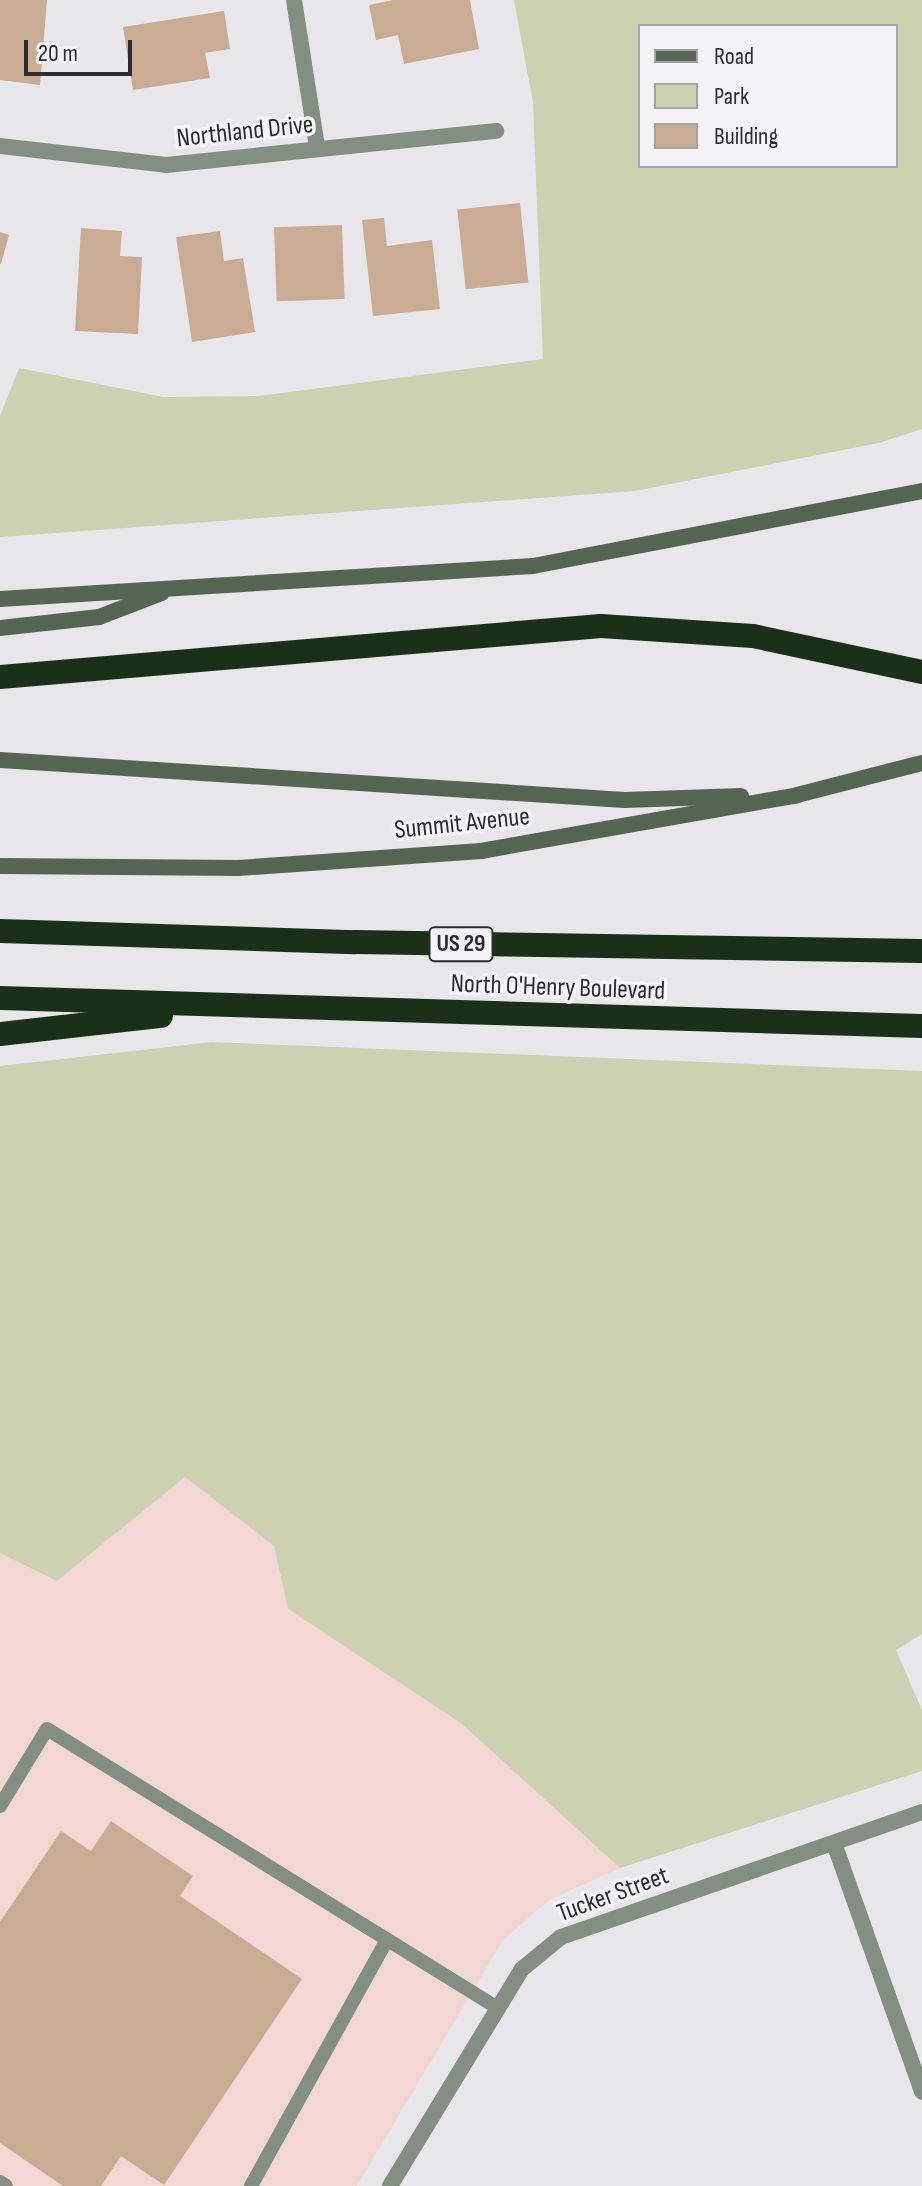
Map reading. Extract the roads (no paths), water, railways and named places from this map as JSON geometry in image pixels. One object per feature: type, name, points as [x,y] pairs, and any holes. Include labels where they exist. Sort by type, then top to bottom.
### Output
[{"type":"highway","points":[[0,677],[601,626],[753,636],[922,672]]},
{"type":"highway","name":"North O'Henry Boulevard","points":[[0,931],[370,943],[922,951]]},
{"type":"highway","name":"North O'Henry Boulevard","points":[[0,998],[922,1026]]},
{"type":"highway","points":[[0,1034],[239,1006]]},
{"type":"main road","points":[[0,599],[533,566],[922,491]]},
{"type":"main road","points":[[0,628],[99,617],[178,587]]},
{"type":"main road","points":[[0,760],[625,800],[797,795]]},
{"type":"main road","name":"Summit Avenue","points":[[0,866],[238,868],[481,851],[797,795],[922,763]]},
{"type":"street","points":[[294,0],[317,147]]},
{"type":"street","name":"Northland Drive","points":[[0,146],[166,165],[317,147],[496,131]]},
{"type":"street","name":"Tucker Street","points":[[390,2186],[496,2007],[522,1969],[561,1937],[922,1812]]},
{"type":"street","points":[[834,1843],[922,2092]]},
{"type":"lane","points":[[0,1806],[47,1729],[496,2007]]},
{"type":"lane","points":[[251,2186],[387,1940]]},
{"type":"lane","points":[[0,2182],[6,2186]]}]
